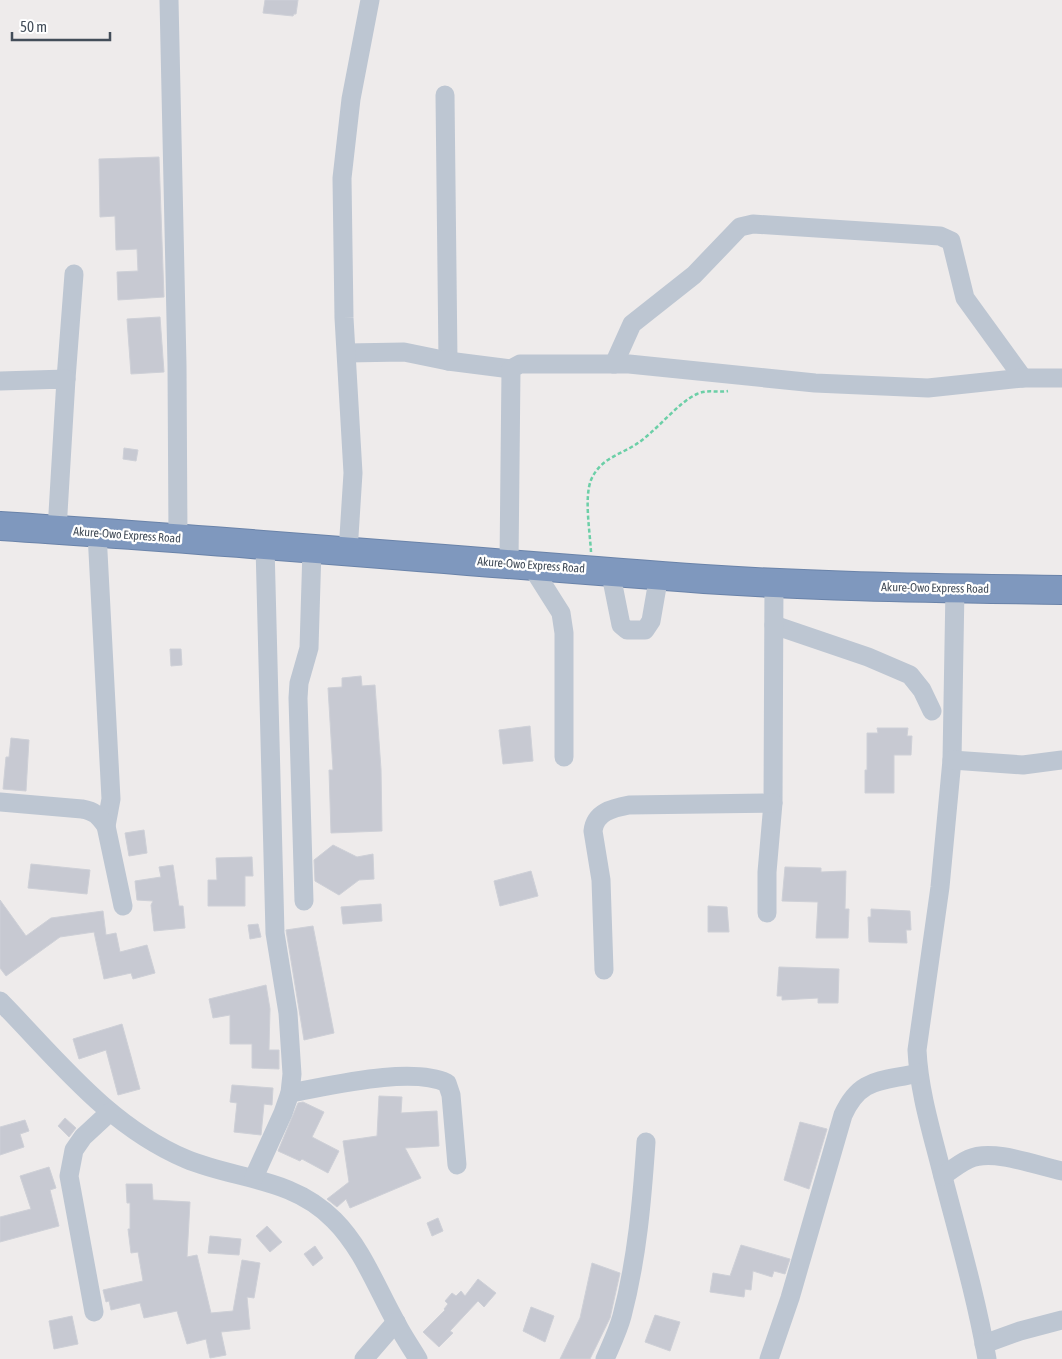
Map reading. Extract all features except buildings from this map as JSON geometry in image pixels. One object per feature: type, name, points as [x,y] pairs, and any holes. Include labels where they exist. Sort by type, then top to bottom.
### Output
[{"type":"highway","name":"Akure-Owo Express Road","points":[[0,526],[774,582],[863,587],[1062,590]]},
{"type":"street","points":[[169,0],[177,365],[178,538]]},
{"type":"street","points":[[348,552],[353,473],[346,354],[342,178],[352,99],[370,0]]},
{"type":"street","points":[[445,95],[448,362]]},
{"type":"street","points":[[614,364],[632,324],[694,275],[740,227],[753,224],[940,236],[951,241],[964,298],[1023,378]]},
{"type":"street","points":[[57,530],[74,274]]},
{"type":"street","points":[[346,354],[404,352],[448,362],[511,369],[520,364],[535,363],[614,364],[740,374],[815,383],[928,388],[1023,378],[1062,378]]},
{"type":"street","points":[[511,369],[519,564],[561,613],[564,633],[564,757]]},
{"type":"street","points":[[0,381],[66,380]]},
{"type":"street","points":[[96,533],[111,799],[106,826],[123,906]]},
{"type":"street","points":[[254,1177],[290,1093],[292,1074],[288,1013],[275,933],[264,546]]},
{"type":"street","points":[[304,901],[298,698],[299,683],[309,648],[312,549]]},
{"type":"street","points":[[601,570],[621,625],[627,630],[645,630],[651,621],[659,575]]},
{"type":"street","points":[[768,913],[767,872],[773,803],[774,582]]},
{"type":"street","points":[[954,588],[952,760],[940,887],[917,1050],[918,1073],[985,1352],[1020,1331],[1062,1320]]},
{"type":"street","points":[[774,625],[868,657],[910,675],[922,690],[932,711]]},
{"type":"street","points":[[952,760],[1023,765],[1062,760]]},
{"type":"street","points":[[0,802],[82,808],[93,811],[106,826]]},
{"type":"street","points":[[604,970],[601,880],[593,831],[594,824],[602,814],[612,808],[629,805],[773,803]]},
{"type":"street","points":[[0,1001],[93,1098],[127,1126],[186,1159],[254,1177],[303,1197],[334,1220],[357,1251],[418,1359]]},
{"type":"street","points":[[769,1359],[790,1298],[848,1103],[854,1094],[865,1086],[918,1073]]},
{"type":"street","points":[[290,1093],[351,1082],[404,1077],[436,1078],[447,1083],[452,1095],[457,1165]]},
{"type":"street","points":[[94,1312],[69,1176],[74,1150],[83,1137],[110,1112]]},
{"type":"street","points":[[605,1359],[621,1318],[635,1258],[642,1204],[646,1142]]},
{"type":"street","points":[[943,1176],[970,1158],[989,1156],[1022,1161],[1062,1171]]},
{"type":"street","points":[[364,1359],[396,1322]]},
{"type":"path","points":[[601,570],[588,493],[592,479],[608,458],[635,445],[689,399],[705,392],[728,391],[734,387],[740,374]]}]
